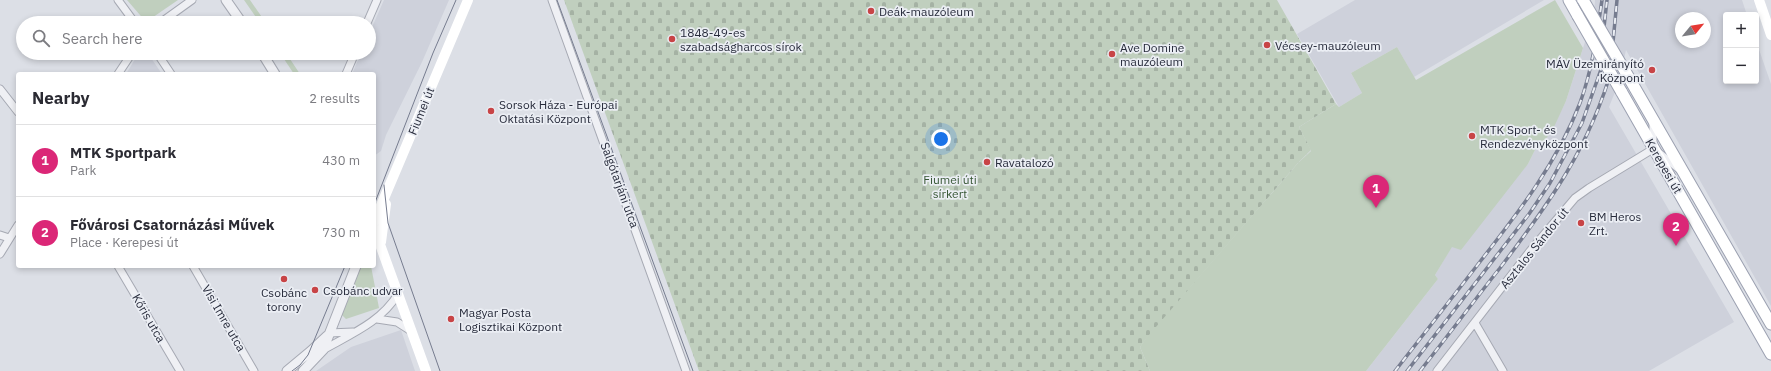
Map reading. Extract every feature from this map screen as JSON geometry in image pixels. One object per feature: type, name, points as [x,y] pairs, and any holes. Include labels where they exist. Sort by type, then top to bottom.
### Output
[{"type":"main road","name":"Fiumei út","points":[[376,218],[468,0]]},
{"type":"main road","name":"Kerepesi út","points":[[1569,0],[1771,354]]},
{"type":"main road","name":"Kerepesi út","points":[[1583,0],[1771,324]]},
{"type":"main road","points":[[1759,0],[1771,35]]},
{"type":"main road","points":[[381,247],[385,206],[390,187]]},
{"type":"main road","points":[[376,233],[426,371]]},
{"type":"street","points":[[118,0],[130,16]]},
{"type":"street","points":[[170,16],[192,0]]},
{"type":"street","points":[[226,0],[237,16]]},
{"type":"street","points":[[370,16],[377,0]]},
{"type":"street","name":"Salgótarjáni utca","points":[[552,0],[686,371]]},
{"type":"street","points":[[119,72],[127,60]]},
{"type":"street","points":[[162,60],[170,72]]},
{"type":"street","points":[[266,60],[274,72]]},
{"type":"street","points":[[347,72],[351,60]]},
{"type":"street","points":[[0,89],[16,109]]},
{"type":"street","points":[[1653,121],[1653,149],[1682,172]]},
{"type":"street","name":"Asztalos Sándor út","points":[[1437,371],[1541,237],[1575,198],[1653,149]]},
{"type":"street","points":[[0,254],[16,228]]},
{"type":"street","points":[[0,235],[10,238]]},
{"type":"street","name":"Kőris utca","points":[[119,268],[180,371]]},
{"type":"street","name":"Visi Imre utca","points":[[194,268],[254,371]]},
{"type":"street","points":[[323,350],[355,268]]},
{"type":"street","points":[[303,371],[323,350],[377,320],[390,308],[398,294]]},
{"type":"street","points":[[377,320],[397,322],[411,331]]},
{"type":"street","points":[[1475,323],[1503,371]]},
{"type":"street","points":[[287,371],[311,351],[329,333],[354,332]]},
{"type":"street","points":[[329,333],[342,339]]},
{"type":"shaded area","points":[[384,0],[449,0],[422,62],[386,135],[381,151],[376,155],[376,72],[353,72],[358,60],[376,60],[376,18]]},
{"type":"shaded area","points":[[1355,0],[1544,0],[1414,77],[1397,47],[1351,73],[1362,93],[1339,107],[1297,34]]},
{"type":"shaded area","points":[[1595,0],[1742,0],[1746,12],[1723,12],[1723,84],[1759,84],[1759,50],[1771,84],[1771,306],[1626,50],[1619,82],[1609,107],[1734,322],[1649,371],[1366,371],[1438,279],[1435,275],[1452,246],[1528,164],[1536,148],[1543,143],[1553,127],[1566,101],[1594,14]]},
{"type":"shaded area","points":[[135,60],[152,60],[161,72],[127,72]]},
{"type":"shaded area","points":[[401,330],[415,371],[316,371],[351,347]]},
{"type":"green space","points":[[127,0],[178,0],[155,16],[141,16]]},
{"type":"green space","points":[[244,0],[250,0],[261,16],[255,16]]},
{"type":"green space","name":"Fiumei úti sírkert","points":[[564,0],[1277,0],[1336,104],[1299,127],[1311,150],[1298,163],[1140,347],[1150,371],[699,371]]},
{"type":"green space","points":[[1555,0],[1583,48],[1566,101],[1554,127],[1543,143],[1536,148],[1528,164],[1461,250],[1452,247],[1435,275],[1438,279],[1366,371],[1150,371],[1140,347],[1149,334],[1298,163],[1311,151],[1299,127],[1336,104],[1339,107],[1362,93],[1351,73],[1397,47],[1416,80]]},
{"type":"green space","points":[[285,60],[291,60],[299,72],[293,72]]},
{"type":"green space","points":[[358,268],[371,268],[379,308],[346,319],[340,313]]},
{"type":"tram line","points":[[376,200],[433,53],[456,0]]},
{"type":"tram line","points":[[557,0],[693,371]]},
{"type":"tram line","points":[[384,185],[388,223],[440,371]]},
{"type":"tram line","points":[[292,371],[300,365],[308,355],[344,268]]},
{"type":"railway","points":[[1395,371],[1536,187],[1560,146],[1571,125],[1588,78],[1594,52],[1602,0]]},
{"type":"railway","points":[[1597,67],[1603,36],[1607,0]]},
{"type":"railway","points":[[1606,71],[1613,42],[1617,0]]},
{"type":"railway","points":[[1407,371],[1529,214],[1550,183],[1582,123],[1604,61]]},
{"type":"railway","points":[[1420,371],[1500,268],[1552,196],[1567,172],[1593,122],[1604,95],[1613,65]]},
{"type":"place","name":"Deák-mauzóleum","points":[[871,11]]},
{"type":"place","name":"1848-49-es szabadságharcos sírok","points":[[672,39]]},
{"type":"place","name":"Vécsey-mauzóleum","points":[[1267,45]]},
{"type":"place","name":"Ave Domine mauzóleum","points":[[1112,54]]},
{"type":"place","name":"MÁV Üzemirányító Központ","points":[[1652,70]]},
{"type":"place","name":"Sorsok Háza - Európai Oktatási Központ","points":[[491,111]]},
{"type":"place","name":"MTK Sport- és Rendezvényközpont","points":[[1472,136]]},
{"type":"place","name":"Ravatalozó","points":[[987,162]]},
{"type":"place","name":"MTK Sportpark","points":[[1376,208]]},
{"type":"place","name":"BM Heros Zrt.","points":[[1581,223]]},
{"type":"place","name":"Fővárosi Csatornázási Művek","points":[[1676,246]]},
{"type":"place","name":"Csobánc torony","points":[[284,279]]},
{"type":"place","name":"Csobánc udvar","points":[[315,290]]},
{"type":"place","name":"Magyar Posta Logisztikai Központ","points":[[451,319]]}]
